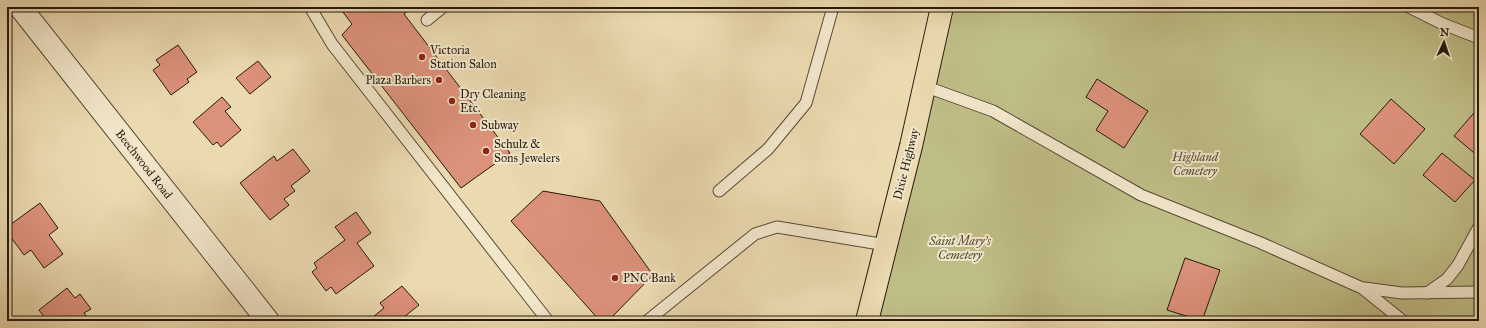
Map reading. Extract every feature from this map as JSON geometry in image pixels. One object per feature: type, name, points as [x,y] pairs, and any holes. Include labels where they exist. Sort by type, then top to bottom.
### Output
[{"type":"main road","name":"Dixie Highway","points":[[867,321],[942,7]]},
{"type":"street","name":"Beechwood Road","points":[[20,7],[268,321]]},
{"type":"lane","points":[[310,7],[332,44],[548,321]]},
{"type":"lane","points":[[427,20],[443,7]]},
{"type":"lane","points":[[719,191],[768,149],[806,103],[834,7]]},
{"type":"lane","points":[[1409,7],[1444,24],[1479,38]]},
{"type":"lane","points":[[924,86],[993,111],[1141,195],[1261,243],[1362,288],[1403,321]]},
{"type":"lane","points":[[647,321],[755,234],[777,227],[886,245]]},
{"type":"lane","points":[[1427,293],[1447,279],[1458,265],[1479,227]]},
{"type":"lane","points":[[1362,288],[1402,293],[1479,292]]},
{"type":"green space","name":"Highland Cemetery","points":[[942,7],[1479,7],[1479,321],[867,321]]},
{"type":"building","points":[[339,7],[413,7],[404,14],[510,153],[461,188],[342,35],[352,24]]},
{"type":"building","points":[[178,45],[197,72],[187,79],[189,82],[171,95],[153,70],[160,65],[156,60]]},
{"type":"building","points":[[258,61],[271,77],[250,94],[236,78]]},
{"type":"building","points":[[1097,79],[1148,111],[1124,148],[1096,130],[1108,111],[1086,97]]},
{"type":"building","points":[[222,97],[231,107],[225,111],[241,130],[221,147],[217,142],[213,145],[193,122]]},
{"type":"building","points":[[1391,99],[1425,129],[1394,164],[1360,134]]},
{"type":"building","points":[[1479,107],[1479,157],[1454,136]]},
{"type":"building","points":[[293,149],[310,171],[291,186],[295,191],[284,199],[289,205],[270,220],[240,183],[274,156],[277,161]]},
{"type":"building","points":[[1442,153],[1475,180],[1455,202],[1423,175]]},
{"type":"building","points":[[543,191],[600,201],[653,275],[608,321],[600,321],[511,221]]},
{"type":"building","points":[[40,203],[58,228],[49,235],[63,254],[44,268],[31,250],[24,255],[7,232],[7,227]]},
{"type":"building","points":[[356,212],[371,233],[357,243],[374,266],[336,294],[331,287],[326,291],[312,272],[317,268],[314,263],[345,240],[335,227]]},
{"type":"building","points":[[1185,258],[1220,270],[1202,321],[1167,310]]},
{"type":"building","points":[[402,286],[419,305],[399,321],[368,321],[384,308],[380,303]]},
{"type":"building","points":[[67,288],[75,298],[80,294],[91,309],[84,313],[90,321],[47,321],[39,310]]},
{"type":"place","name":"Victoria Station Salon","points":[[422,57]]},
{"type":"place","name":"Plaza Barbers","points":[[439,80]]},
{"type":"place","name":"Dry Cleaning Etc.","points":[[452,101]]},
{"type":"place","name":"Subway","points":[[473,125]]},
{"type":"place","name":"Schulz & Sons Jewelers","points":[[486,151]]},
{"type":"place","name":"PNC Bank","points":[[615,278]]},
{"type":"park label","name":"Saint Mary’s Cemetery","points":[[960,248]]}]
